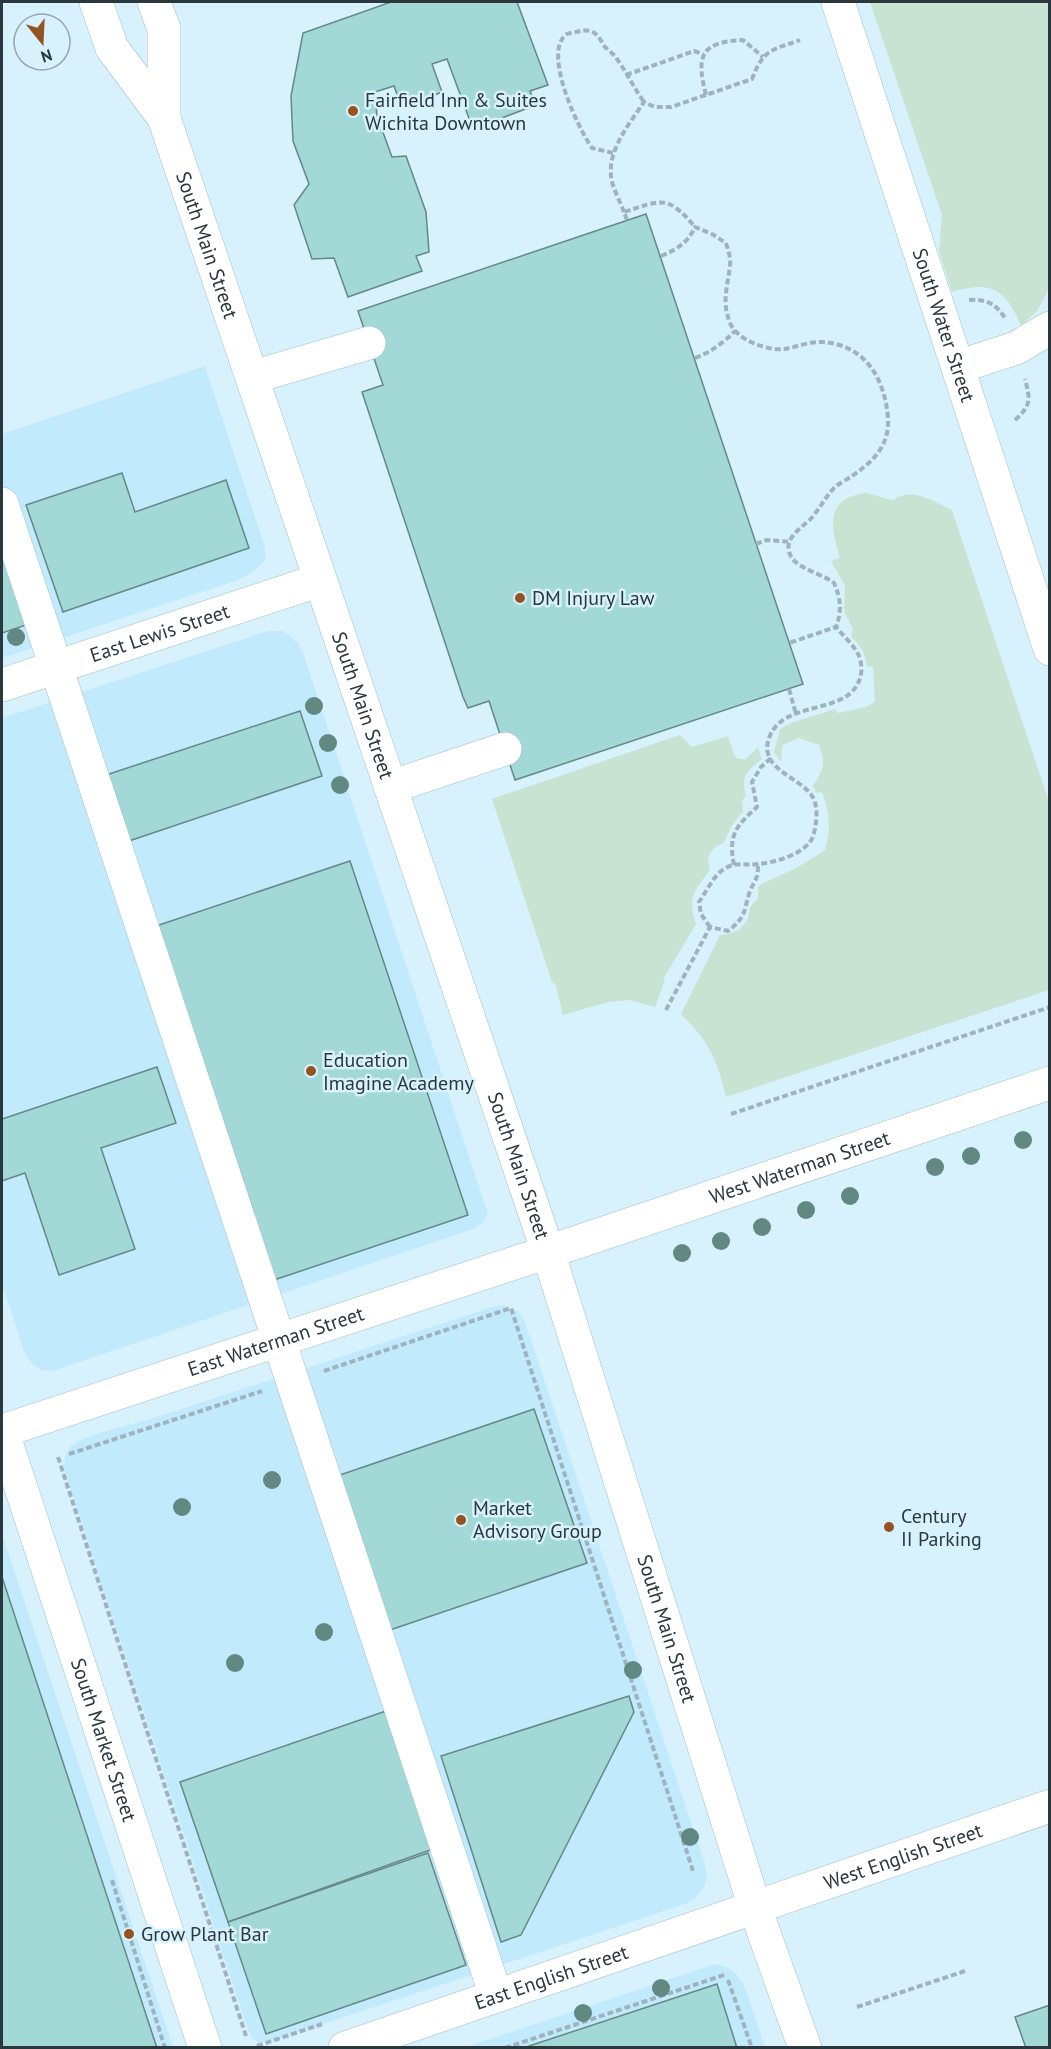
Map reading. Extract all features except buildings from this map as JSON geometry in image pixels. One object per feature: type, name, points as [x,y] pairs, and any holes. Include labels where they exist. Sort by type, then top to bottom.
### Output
[{"type":"street","name":"South Main Street","points":[[96,2],[112,48],[164,118]]},
{"type":"street","points":[[159,15],[181,2]]},
{"type":"street","name":"South Water Street","points":[[838,2],[1050,649]]},
{"type":"street","name":"South Main Street","points":[[159,15],[164,118],[548,1252],[756,1908],[805,2048]]},
{"type":"street","points":[[958,367],[1016,348],[1050,328]]},
{"type":"street","points":[[253,377],[369,343]]},
{"type":"street","points":[[1016,348],[1032,355],[1050,355]]},
{"type":"street","points":[[2,504],[496,1996]]},
{"type":"street","name":"East Lewis Street","points":[[2,685],[320,580]]},
{"type":"street","points":[[390,787],[505,749]]},
{"type":"street","name":"West Waterman Street","points":[[548,1252],[1050,1083]]},
{"type":"street","name":"East Waterman Street","points":[[2,1430],[548,1252]]},
{"type":"street","name":"South Market Street","points":[[2,1430],[206,2048]]},
{"type":"street","name":"West English Street","points":[[756,1908],[1050,1806]]},
{"type":"street","name":"East English Street","points":[[345,2048],[756,1908]]},
{"type":"path","points":[[614,153],[592,148],[573,111],[557,65],[561,41],[567,34],[588,30],[596,34],[604,46],[617,58],[644,102],[655,107],[671,107],[752,79],[766,53],[800,40]]},
{"type":"path","points":[[706,95],[700,66],[703,54],[708,48],[731,40],[743,40],[764,57]]},
{"type":"path","points":[[626,75],[694,51],[703,54]]},
{"type":"path","points":[[627,220],[611,177],[614,153],[644,102]]},
{"type":"path","points":[[624,212],[659,201],[671,203],[695,227],[726,243],[730,264],[724,300],[731,324],[738,335],[766,347],[783,349],[820,342],[837,345],[858,353],[874,369],[886,402],[888,434],[869,463],[834,488],[813,517],[801,525],[791,537],[789,548],[790,556],[796,563],[834,583],[841,614],[836,627]]},
{"type":"path","points":[[661,256],[676,250],[690,238],[695,227]]},
{"type":"path","points":[[695,358],[721,345],[735,331]]},
{"type":"path","points":[[1015,420],[1025,411],[1030,398],[1016,348]]},
{"type":"path","points":[[756,544],[767,540],[790,542]]},
{"type":"path","points":[[789,642],[836,627]]},
{"type":"path","points":[[759,865],[759,877],[751,889],[744,916],[728,931],[710,927],[701,914],[699,902],[723,869],[740,863],[759,865],[789,856],[803,850],[811,841],[816,829],[818,812],[812,796],[783,774],[767,752],[769,738],[778,723],[796,714],[845,698],[854,691],[861,670],[859,655],[836,627]]},
{"type":"path","points":[[789,689],[796,714]]},
{"type":"path","points":[[734,865],[732,853],[734,832],[757,807],[752,782],[761,766],[771,758]]},
{"type":"path","points":[[666,1011],[710,927]]},
{"type":"path","points":[[731,1114],[1050,1007]]},
{"type":"path","points":[[511,1308],[693,1871]]},
{"type":"path","points":[[58,1457],[246,2036]]},
{"type":"path","points":[[857,2007],[965,1971]]},
{"type":"path","points":[[505,2048],[728,1977],[752,2048]]},
{"type":"shaded area","points":[[205,366],[265,548],[265,560],[251,574],[238,580],[2,658],[2,434]]},
{"type":"shaded area","points":[[268,631],[284,631],[299,644],[303,653],[488,1214],[484,1222],[473,1229],[53,1371],[41,1370],[31,1363],[24,1351],[2,1283],[2,718]]},
{"type":"shaded area","points":[[505,1305],[521,1314],[526,1325],[704,1861],[707,1876],[704,1887],[696,1898],[685,1904],[275,2040],[259,2043],[251,2037],[246,2024],[64,1468],[65,1456],[71,1446],[99,1433],[154,1418],[495,1306]]},
{"type":"shaded area","points":[[2,1535],[173,2047],[2,2047]]},
{"type":"shaded area","points":[[715,1964],[727,1967],[743,1983],[765,2047],[463,2048]]},
{"type":"green space","points":[[870,2],[1049,2],[1049,289],[1037,311],[1021,326],[1009,303],[996,291],[977,287],[952,292],[939,251],[942,215]]},
{"type":"green space","points":[[864,493],[893,500],[900,496],[915,495],[952,510],[1049,802],[1049,990],[726,1097],[711,1052],[681,1014],[720,935],[737,931],[746,922],[750,908],[758,898],[758,887],[825,850],[829,828],[827,807],[822,792],[816,793],[813,786],[823,766],[819,745],[799,738],[782,745],[781,762],[774,752],[780,729],[791,723],[835,709],[838,713],[866,707],[875,702],[873,666],[867,667],[862,650],[851,637],[853,629],[844,611],[845,586],[831,561],[840,558],[833,526],[836,509],[842,502]]},
{"type":"green space","points":[[680,735],[692,747],[728,736],[734,755],[738,759],[746,759],[758,747],[762,759],[746,774],[744,779],[746,796],[742,801],[743,812],[734,823],[724,843],[710,853],[708,861],[710,870],[696,889],[692,901],[696,924],[663,979],[665,980],[655,1007],[630,1000],[608,1002],[563,1015],[556,985],[552,982],[492,799]]},
{"type":"place","name":"Fairfield Inn & Suites Wichita Downtown","points":[[353,111]]},
{"type":"place","name":"DM Injury Law","points":[[520,598]]},
{"type":"place","name":"Education Imagine Academy","points":[[311,1071]]},
{"type":"place","name":"Market Advisory Group","points":[[461,1520]]},
{"type":"place","name":"Century II Parking","points":[[889,1527]]},
{"type":"place","name":"Grow Plant Bar","points":[[129,1934]]}]
